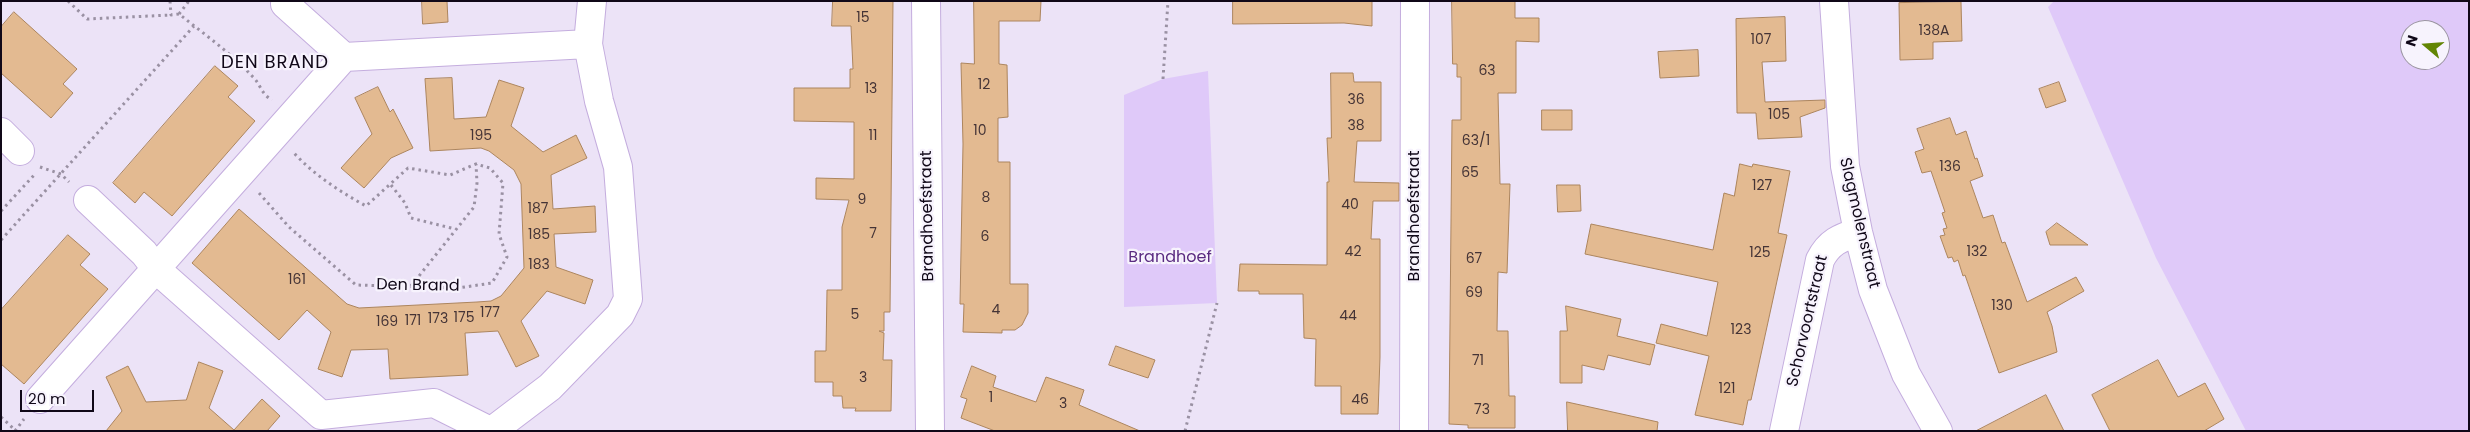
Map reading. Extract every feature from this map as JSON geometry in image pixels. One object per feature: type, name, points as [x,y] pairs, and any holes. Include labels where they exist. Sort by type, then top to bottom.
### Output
[{"type":"street","points":[[88,200],[144,253],[157,270],[321,415],[434,403],[491,431],[550,386],[620,315],[628,299],[618,167],[599,101],[588,44],[592,1]]},
{"type":"street","name":"Brandhoefstraat","points":[[926,1],[930,431]]},
{"type":"street","name":"Brandhoefstraat","points":[[1414,431],[1415,1]]},
{"type":"street","name":"Slagmolenstraat","points":[[1834,1],[1845,166],[1858,232],[1873,290],[1903,365],[1938,431]]},
{"type":"street","points":[[286,4],[344,57],[588,44]]},
{"type":"street","points":[[40,399],[157,270],[344,57]]},
{"type":"street","name":"Schorvoortstraat","points":[[1784,431],[1820,260],[1825,249],[1833,240],[1858,232]]},
{"type":"path","points":[[68,1],[87,19],[179,14],[189,1]]},
{"type":"path","points":[[170,1],[171,15]]},
{"type":"path","points":[[1163,79],[1168,1]]},
{"type":"path","points":[[179,14],[254,78],[264,96],[289,120],[284,143],[307,168],[340,192],[366,206],[408,168],[450,176],[476,164],[477,183],[474,207],[410,287]]},
{"type":"path","points":[[1,240],[194,26]]},
{"type":"path","points":[[1,211],[21,150]]},
{"type":"path","name":"Den Brand","points":[[242,174],[289,227],[356,284],[458,288],[492,283],[507,257],[499,234],[503,183],[490,168],[476,164]]},
{"type":"path","points":[[391,185],[405,203],[411,218],[455,229]]},
{"type":"path","points":[[1185,431],[1217,303]]},
{"type":"path","points":[[1,417],[15,430]]},
{"type":"green space","points":[[2054,1],[2469,1],[2469,431],[2246,431],[2156,258],[2048,7]]},
{"type":"green space","name":"Brandhoef","points":[[1208,71],[1217,303],[1124,307],[1124,95],[1163,79]]},
{"type":"building","points":[[422,1],[447,1],[448,22],[423,24]]},
{"type":"building","points":[[833,1],[893,1],[890,312],[884,312],[884,331],[879,331],[884,333],[883,360],[892,360],[891,411],[855,411],[856,408],[843,408],[842,396],[833,396],[833,382],[815,382],[815,351],[826,351],[827,290],[842,290],[842,227],[849,200],[816,199],[816,178],[854,179],[854,122],[794,121],[794,88],[850,88],[850,69],[853,69],[851,26],[832,26]]},
{"type":"building","points":[[974,1],[1041,1],[1040,21],[999,21],[999,64],[1007,65],[1008,117],[998,118],[998,162],[1010,162],[1010,284],[1028,284],[1028,313],[1022,325],[1015,330],[1002,330],[1002,333],[963,332],[964,304],[960,304],[963,144],[961,63],[974,64]]},
{"type":"building","points":[[1233,1],[1372,1],[1372,26],[1344,23],[1233,24]]},
{"type":"building","points":[[1452,1],[1515,1],[1515,18],[1539,18],[1539,42],[1516,41],[1516,93],[1498,93],[1500,184],[1510,184],[1507,273],[1498,272],[1497,331],[1508,331],[1509,396],[1515,396],[1515,428],[1468,428],[1468,425],[1449,424],[1452,120],[1461,120],[1461,77],[1457,77],[1457,64],[1453,64]]},
{"type":"building","points":[[1961,2],[1962,41],[1933,42],[1933,59],[1900,60],[1899,3]]},
{"type":"building","points":[[14,12],[77,69],[63,84],[73,93],[51,118],[1,73],[1,27]]},
{"type":"building","points":[[1785,17],[1786,61],[1762,62],[1765,102],[1825,100],[1825,108],[1800,117],[1802,137],[1758,139],[1756,113],[1737,113],[1736,19]]},
{"type":"building","points":[[1698,50],[1699,76],[1660,78],[1658,52]]},
{"type":"building","points":[[215,66],[238,86],[228,97],[255,121],[172,216],[144,192],[135,203],[113,183]]},
{"type":"building","points":[[1331,73],[1353,73],[1354,82],[1381,82],[1381,141],[1357,141],[1354,182],[1399,183],[1399,201],[1373,201],[1371,239],[1380,239],[1378,414],[1341,414],[1341,386],[1315,386],[1316,339],[1304,338],[1303,294],[1259,294],[1259,291],[1238,291],[1240,264],[1327,265],[1327,182],[1329,182],[1327,138],[1331,138]]},
{"type":"building","points":[[452,78],[454,119],[486,117],[499,80],[524,88],[511,126],[543,152],[576,135],[587,158],[551,175],[553,209],[595,206],[596,232],[554,234],[556,267],[593,280],[585,304],[547,291],[521,321],[539,356],[516,367],[498,331],[465,333],[468,375],[390,379],[388,349],[351,350],[342,377],[318,369],[331,332],[307,310],[279,340],[192,263],[239,209],[347,304],[359,308],[491,301],[501,296],[524,268],[521,184],[514,170],[489,151],[481,148],[430,151],[425,79]]},
{"type":"building","points":[[2059,82],[2066,101],[2046,108],[2039,89]]},
{"type":"building","points":[[378,87],[390,112],[393,109],[413,148],[391,158],[364,188],[341,168],[372,134],[355,98]]},
{"type":"building","points":[[1542,110],[1572,110],[1572,130],[1542,130]]},
{"type":"building","points":[[1950,118],[1956,135],[1966,131],[1983,176],[1970,181],[1983,218],[1993,215],[2002,243],[2005,242],[2027,302],[2076,277],[2084,291],[2047,312],[2057,352],[1999,373],[1965,275],[1963,276],[1958,260],[1954,262],[1952,257],[1948,258],[1940,236],[1945,235],[1943,229],[1947,228],[1942,213],[1945,212],[1931,171],[1922,173],[1915,152],[1924,149],[1917,129]]},
{"type":"building","points":[[1740,164],[1752,167],[1753,164],[1790,171],[1778,233],[1787,235],[1751,400],[1748,400],[1743,425],[1695,415],[1709,356],[1656,343],[1661,324],[1707,336],[1718,282],[1585,254],[1591,224],[1713,250],[1724,193],[1734,196]]},
{"type":"building","points":[[1557,185],[1580,185],[1581,211],[1558,212]]},
{"type":"building","points":[[2057,223],[2088,245],[2050,245],[2046,232]]},
{"type":"building","points":[[68,235],[90,254],[80,265],[108,289],[24,384],[1,364],[1,310]]},
{"type":"building","points":[[1566,306],[1621,319],[1617,336],[1655,345],[1650,365],[1608,355],[1604,370],[1582,365],[1582,383],[1560,383],[1560,331],[1567,331]]},
{"type":"building","points":[[1116,346],[1155,360],[1148,378],[1109,365]]},
{"type":"building","points":[[2158,360],[2178,397],[2205,383],[2224,419],[2204,431],[2110,431],[2092,395]]},
{"type":"building","points":[[199,362],[223,371],[209,408],[234,430],[262,399],[280,416],[267,431],[106,431],[122,411],[106,377],[128,366],[146,402],[186,400]]},
{"type":"building","points":[[972,366],[996,376],[993,387],[1036,402],[1046,377],[1084,390],[1079,405],[1140,431],[995,431],[961,418],[967,399],[961,397]]},
{"type":"building","points":[[2046,395],[2064,431],[1976,431]]},
{"type":"building","points":[[1567,402],[1658,422],[1657,431],[1568,431]]},
{"type":"district","name":"DEN BRAND","points":[[275,63]]}]
